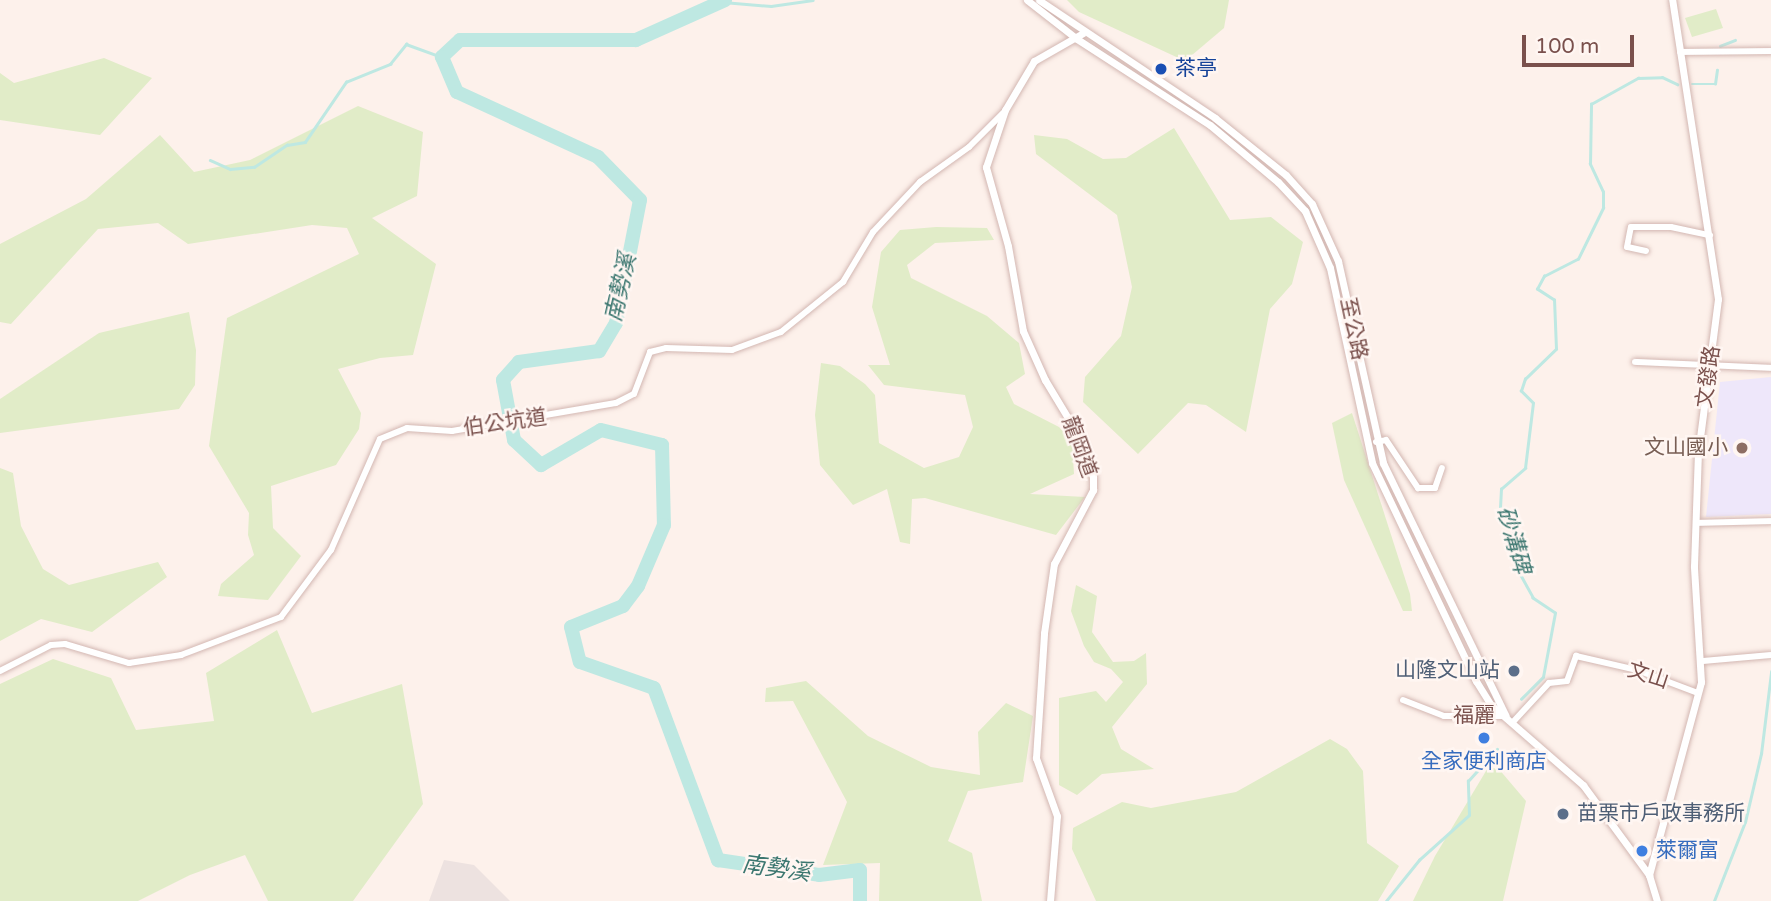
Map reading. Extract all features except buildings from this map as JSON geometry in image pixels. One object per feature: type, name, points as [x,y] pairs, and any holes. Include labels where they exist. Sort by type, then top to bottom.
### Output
[{"type":"street","points":[[1027,0],[1080,36]]},
{"type":"street","points":[[1039,0],[1080,36]]},
{"type":"street","name":"文發路","points":[[1649,875],[1698,693],[1703,661],[1694,566],[1698,453],[1718,299],[1672,0]]},
{"type":"street","name":"龍岡道","points":[[1050,901],[1057,816],[1037,758],[1044,633],[1054,564],[1093,490],[1093,477],[1077,433],[1045,380],[1023,331],[1008,246],[986,167],[1005,110],[1034,61],[1080,36]]},
{"type":"street","name":"至公路","points":[[1080,36],[1215,117],[1286,175],[1312,204],[1333,244],[1376,442],[1506,716]]},
{"type":"street","name":"至公路","points":[[1080,36],[1210,125],[1278,182],[1305,211],[1319,237],[1372,463],[1476,681],[1491,705],[1583,786],[1649,875],[1657,901]]},
{"type":"street","points":[[1680,52],[1771,51]]},
{"type":"street","name":"伯公坑道","points":[[0,671],[51,645],[65,644],[129,663],[181,655],[281,617],[331,550],[380,439],[407,428],[438,432],[627,400],[634,394],[650,352],[666,348],[732,350],[799,322],[843,282],[873,232],[920,182],[969,148],[1005,110]]},
{"type":"street","points":[[1210,125],[1215,117]]},
{"type":"street","points":[[1278,182],[1286,175]]},
{"type":"street","points":[[1646,251],[1627,247],[1631,227],[1671,227],[1710,235]]},
{"type":"street","points":[[1348,353],[1358,351]]},
{"type":"street","points":[[1635,362],[1771,368]]},
{"type":"street","points":[[1376,442],[1386,440],[1418,488],[1435,488],[1441,468]]},
{"type":"street","points":[[1696,523],[1771,521]]},
{"type":"street","points":[[1408,540],[1418,534]]},
{"type":"street","points":[[1703,661],[1771,655]]},
{"type":"street","name":"文山","points":[[1513,722],[1549,683],[1567,681],[1576,656],[1698,693]]},
{"type":"street","name":"福麗","points":[[1403,700],[1444,716],[1506,716]]},
{"type":"shaded area","name":"文山國小","points":[[1771,377],[1771,514],[1706,517],[1720,382]]},
{"type":"shaded area","points":[[444,860],[474,865],[510,901],[429,901]]},
{"type":"green space","points":[[1067,0],[1229,0],[1224,28],[1185,61],[1079,12]]},
{"type":"green space","points":[[1716,9],[1723,28],[1692,37],[1685,18]]},
{"type":"green space","points":[[104,58],[152,78],[100,135],[0,120],[0,73],[14,83]]},
{"type":"green space","points":[[358,106],[423,132],[417,196],[372,218],[436,264],[413,355],[380,358],[338,369],[361,413],[359,429],[336,465],[271,486],[273,528],[301,556],[268,600],[218,596],[221,584],[254,555],[248,535],[249,513],[209,446],[227,318],[359,254],[347,228],[312,225],[188,244],[158,223],[98,229],[11,324],[0,322],[0,244],[86,199],[160,135],[194,172],[250,160]]},
{"type":"green space","points":[[1174,128],[1230,220],[1271,217],[1303,242],[1292,284],[1270,309],[1246,432],[1206,405],[1188,403],[1138,454],[1083,402],[1085,377],[1121,336],[1132,287],[1117,215],[1036,154],[1034,135],[1067,139],[1103,159],[1126,158]]},
{"type":"green space","points":[[936,227],[987,228],[994,240],[935,243],[907,265],[911,278],[987,316],[1019,343],[1025,374],[1006,387],[1014,404],[1059,427],[1072,441],[1074,474],[1030,494],[1085,497],[1056,535],[925,498],[912,499],[910,544],[900,542],[887,489],[853,505],[820,465],[815,415],[821,363],[840,366],[875,395],[879,443],[924,468],[959,457],[973,427],[965,395],[884,385],[868,365],[890,365],[872,307],[881,252],[900,230]]},
{"type":"green space","points":[[189,312],[196,350],[195,385],[179,409],[0,433],[0,399],[99,333]]},
{"type":"green space","points":[[1352,413],[1410,594],[1412,611],[1403,611],[1344,480],[1332,423]]},
{"type":"green space","points":[[0,468],[13,473],[21,526],[43,569],[69,585],[158,562],[167,577],[92,632],[41,619],[0,641]]},
{"type":"green space","points":[[1076,585],[1097,596],[1092,632],[1113,662],[1134,661],[1146,653],[1147,684],[1112,727],[1121,749],[1154,769],[1102,774],[1077,795],[1059,785],[1059,698],[1096,691],[1106,702],[1123,682],[1111,669],[1094,662],[1084,646],[1071,611]]},
{"type":"green space","points":[[277,630],[312,713],[402,684],[423,804],[353,901],[268,901],[245,855],[190,875],[138,901],[0,901],[0,684],[53,659],[111,678],[136,730],[214,721],[206,673]]},
{"type":"green space","points":[[806,681],[868,736],[931,767],[980,775],[978,732],[1006,703],[1033,716],[1023,782],[968,791],[948,841],[972,853],[982,901],[879,901],[880,863],[823,865],[847,802],[793,701],[765,702],[766,688]]},
{"type":"green space","points":[[1330,739],[1347,749],[1363,771],[1367,843],[1399,866],[1378,901],[1096,901],[1072,849],[1073,828],[1122,802],[1151,808],[1236,792]]},
{"type":"green space","points":[[1492,761],[1526,801],[1503,901],[1413,901],[1435,856]]},
{"type":"waterway","name":"南勢溪","points":[[725,0],[636,40],[460,40],[442,57],[457,92],[598,157],[640,200],[616,323],[599,351],[519,362],[503,380],[514,440],[541,465],[601,430],[662,445],[664,525],[638,586],[623,606],[571,627],[580,662],[654,688],[718,860],[819,875],[860,870],[860,901]]},
{"type":"waterway","points":[[723,2],[771,6],[813,0]]},
{"type":"waterway","name":"砂溝碑","points":[[1720,46],[1735,40]]},
{"type":"waterway","points":[[210,160],[230,169],[254,167],[287,145],[305,142],[346,82],[390,64],[406,44],[442,57]]},
{"type":"waterway","name":"砂溝碑","points":[[1692,84],[1715,84],[1717,70]]},
{"type":"waterway","name":"砂溝碑","points":[[1521,699],[1543,677],[1555,613],[1533,598],[1516,567],[1513,525],[1500,508],[1501,489],[1525,468],[1533,403],[1521,391],[1525,379],[1556,349],[1554,300],[1537,289],[1544,276],[1578,259],[1603,208],[1603,192],[1590,164],[1591,104],[1638,78],[1662,77],[1677,84]]},
{"type":"waterway","points":[[1714,901],[1745,822],[1761,754],[1771,672]]},
{"type":"waterway","name":"砂溝碑","points":[[1386,901],[1419,860],[1469,815],[1468,781],[1497,749]]},
{"type":"place","name":"茶亭","points":[[1161,69]]},
{"type":"place","name":"文山國小","points":[[1742,448]]},
{"type":"place","name":"山隆文山站","points":[[1514,671]]},
{"type":"place","name":"全家便利商店","points":[[1484,738]]},
{"type":"place","name":"苗栗市戶政事務所","points":[[1563,814]]},
{"type":"place","name":"萊爾富","points":[[1642,851]]}]
